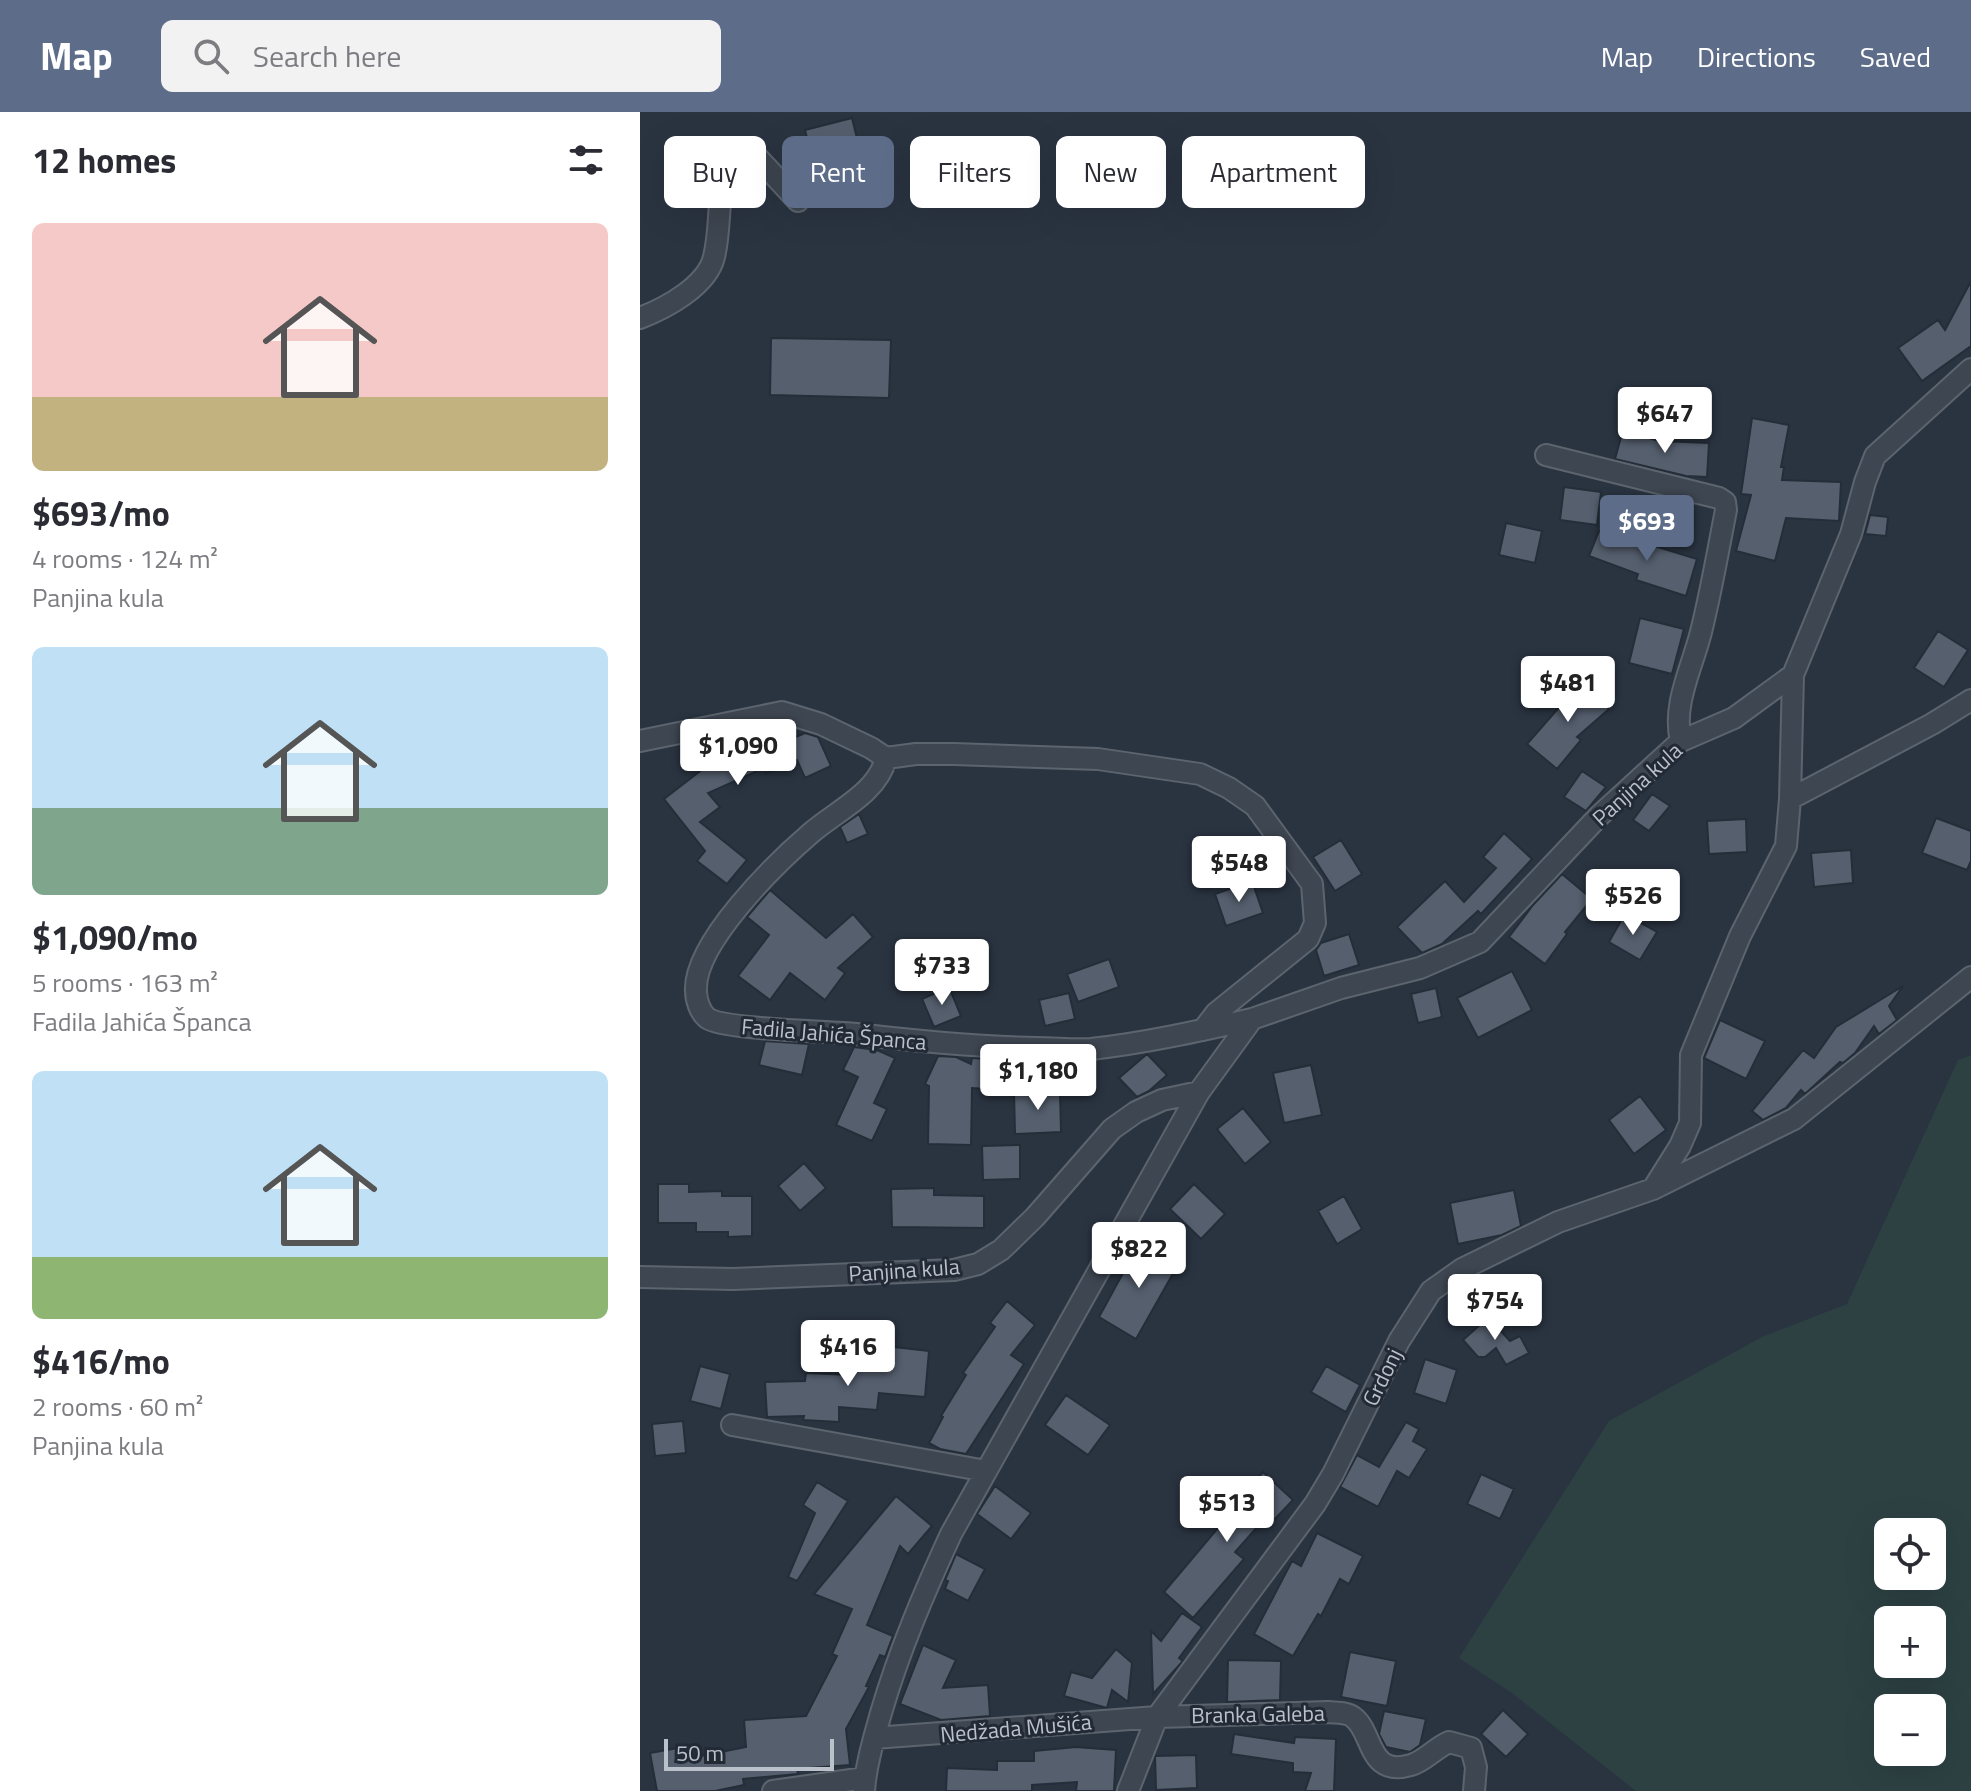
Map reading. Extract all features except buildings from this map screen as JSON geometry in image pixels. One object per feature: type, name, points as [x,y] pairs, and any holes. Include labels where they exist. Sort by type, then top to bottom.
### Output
[{"type":"street","points":[[640,318],[683,297],[714,259],[722,175],[729,159],[742,153],[756,156],[782,184]]},
{"type":"street","points":[[1653,1189],[1680,1146],[1690,1123],[1691,1055],[1740,936],[1786,846],[1793,675],[1851,534],[1875,456],[1971,369]]},
{"type":"street","points":[[1546,455],[1725,502],[1726,510],[1701,634],[1677,725],[1681,741]]},
{"type":"street","name":"Panjina kula","points":[[1252,1019],[1341,988],[1420,968],[1480,942],[1599,816],[1681,741],[1734,718],[1793,675]]},
{"type":"street","points":[[1790,799],[1971,700]]},
{"type":"street","points":[[640,741],[782,712],[821,724],[886,758],[954,754],[1098,759],[1200,774],[1229,788],[1255,806],[1312,884],[1315,923],[1308,939],[1216,1013],[1203,1030]]},
{"type":"street","name":"Fadila Jahića Španca","points":[[886,758],[882,772],[866,790],[810,833],[776,866],[723,927],[704,957],[697,975],[698,1003],[706,1017],[728,1026],[821,1030],[1017,1048],[1089,1049],[1252,1019]]},
{"type":"street","name":"Grdonj","points":[[1128,1791],[1157,1717],[1333,1474],[1399,1341],[1431,1291],[1462,1269],[1558,1222],[1653,1189],[1794,1119],[1971,977]]},
{"type":"street","points":[[773,1791],[865,1784],[874,1738],[893,1672],[951,1534],[1199,1092],[1252,1019]]},
{"type":"street","name":"Panjina kula","points":[[640,1277],[733,1279],[954,1270],[978,1264],[1001,1250],[1035,1217],[1112,1129],[1136,1112],[1162,1100],[1199,1092]]},
{"type":"street","points":[[732,1425],[986,1471]]},
{"type":"street","name":"Branka Galeba","points":[[1157,1717],[1351,1714],[1359,1723],[1369,1746],[1384,1764],[1398,1767],[1413,1765],[1449,1742],[1471,1748],[1476,1767],[1474,1791]]},
{"type":"street","name":"Nedžada Mušića","points":[[874,1738],[1157,1717]]},
{"type":"green space","points":[[1971,1055],[1971,1791],[1636,1791],[1512,1693],[1459,1658],[1609,1421],[1762,1337],[1847,1304],[1958,1060]]}]
